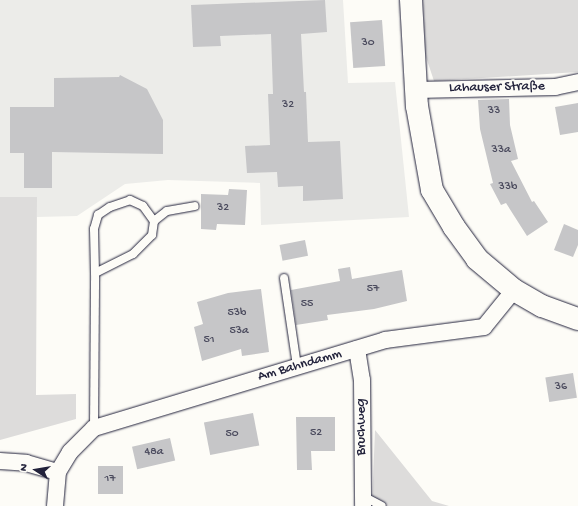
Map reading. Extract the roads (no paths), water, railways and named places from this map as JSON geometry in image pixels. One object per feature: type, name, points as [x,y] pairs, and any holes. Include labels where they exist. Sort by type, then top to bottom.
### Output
[{"type":"street","points":[[411,0],[416,90],[420,126],[432,190],[454,227],[477,259],[514,290],[542,306],[578,319]]},
{"type":"street","name":"Lahauser Straße","points":[[416,90],[555,87],[578,82]]},
{"type":"street","name":"Am Bahndamm","points":[[58,472],[79,442],[94,428],[385,340],[418,334],[484,327],[514,290]]},
{"type":"street","name":"Bruchweg","points":[[357,349],[362,380],[363,501]]},
{"type":"street","points":[[0,461],[26,463],[58,472],[55,506]]},
{"type":"lane","points":[[94,428],[94,229],[98,215],[110,207],[130,200],[143,206],[154,221],[152,235],[133,254],[95,273]]},
{"type":"lane","points":[[154,221],[167,212],[195,206]]},
{"type":"lane","points":[[284,278],[298,366]]},
{"type":"lane","points":[[363,501],[382,506]]}]
